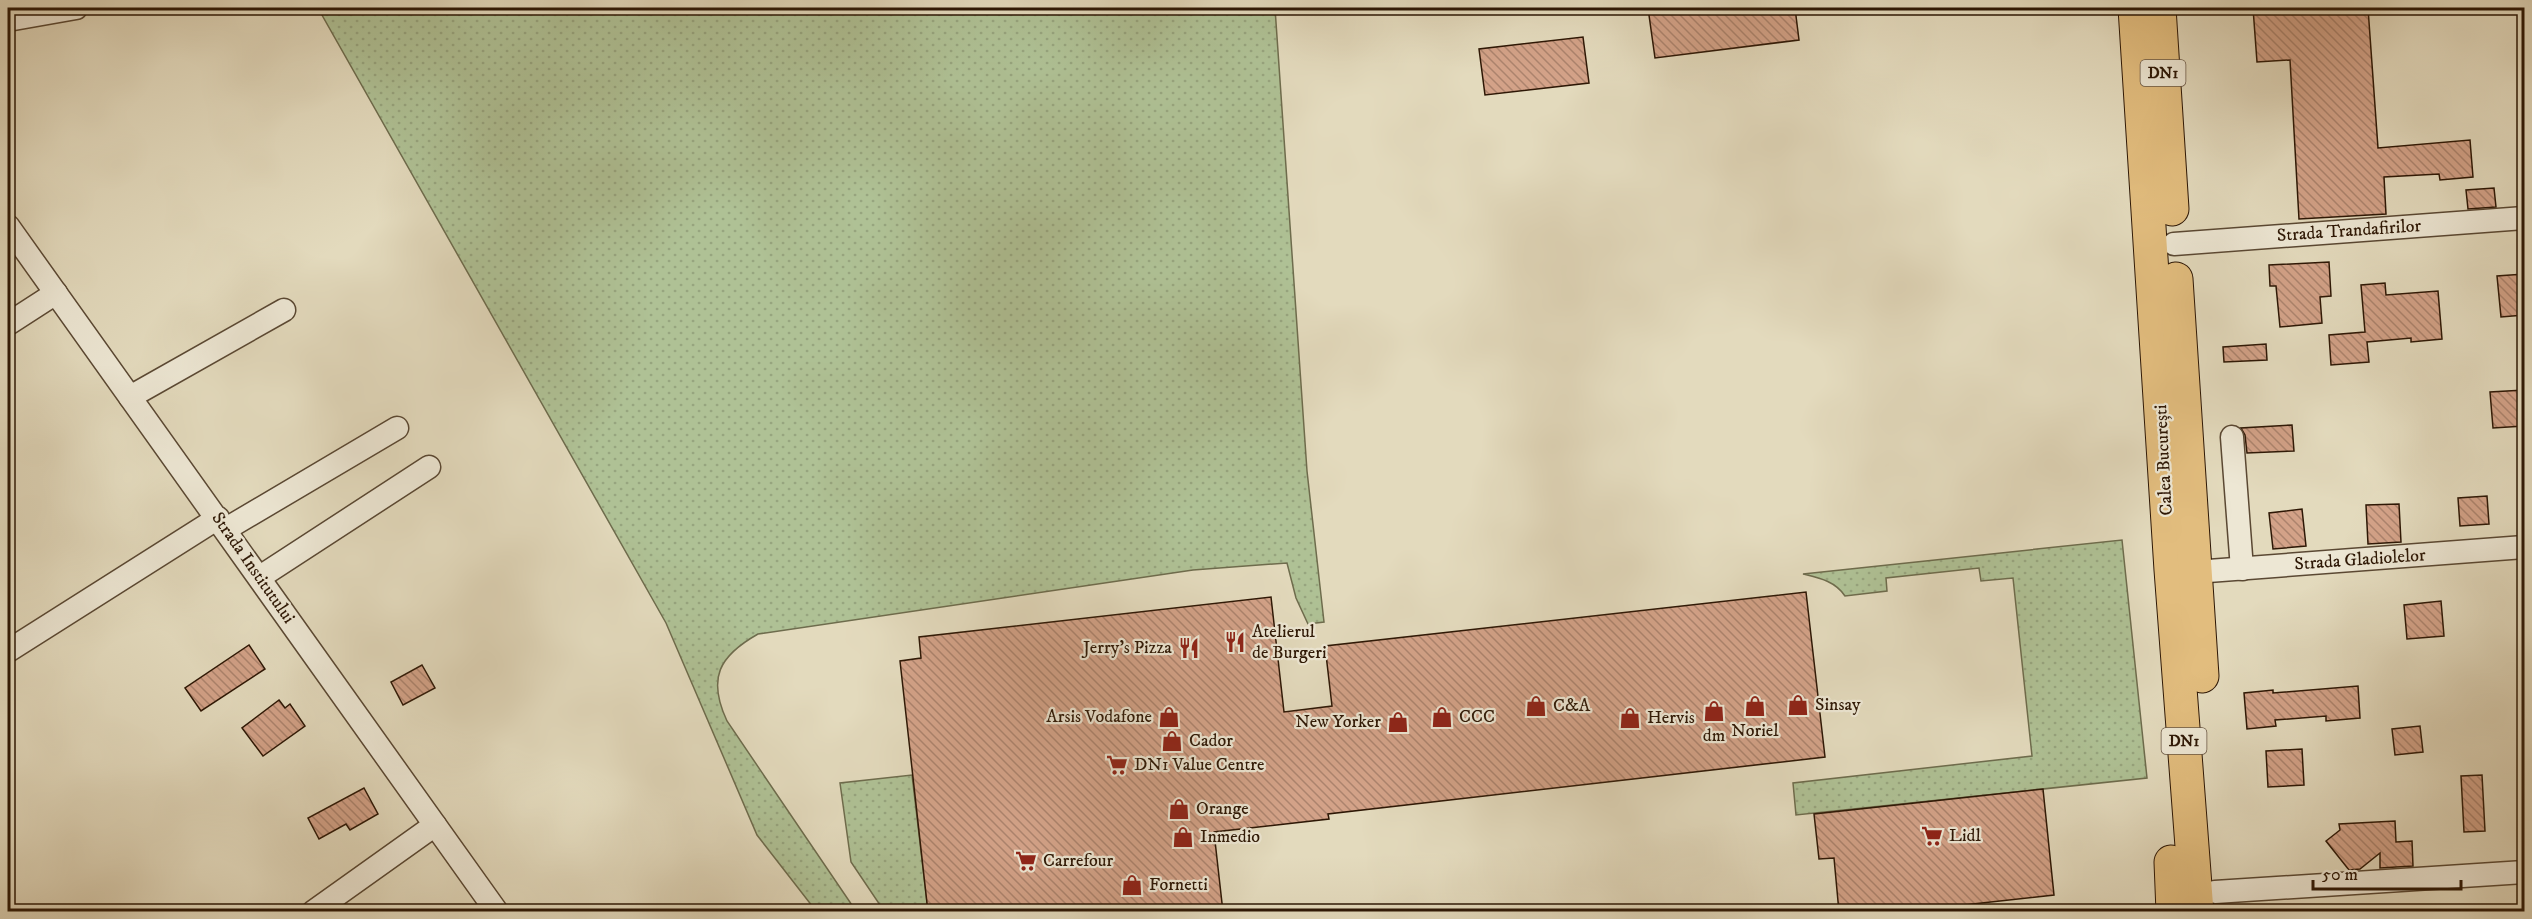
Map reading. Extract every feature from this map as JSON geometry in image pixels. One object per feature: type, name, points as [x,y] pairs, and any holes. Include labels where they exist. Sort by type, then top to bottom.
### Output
[{"type":"highway","name":"Calea București","points":[[2135,8],[2210,905]]},
{"type":"highway","name":"Calea București","points":[[2159,8],[2174,244],[2183,571]]},
{"type":"highway","points":[[2173,912],[2163,626],[2166,591],[2183,571]]},
{"type":"street","points":[[8,20],[76,8]]},
{"type":"street","name":"Strada Trandafirilor","points":[[2174,244],[2524,218]]},
{"type":"street","name":"Strada Institutului","points":[[8,226],[497,912]]},
{"type":"street","points":[[8,324],[56,293]]},
{"type":"street","points":[[130,397],[284,310]]},
{"type":"street","points":[[8,651],[222,524],[397,428]]},
{"type":"street","points":[[2232,437],[2242,569]]},
{"type":"street","points":[[260,578],[429,467]]},
{"type":"street","name":"Strada Gladiolelor","points":[[2183,571],[2242,569],[2524,547]]},
{"type":"street","points":[[313,912],[435,825]]},
{"type":"street","points":[[2210,905],[2524,872]]},
{"type":"green space","points":[[318,8],[1275,8],[1307,471],[1324,622],[1308,624],[1296,598],[1287,563],[1193,570],[758,634],[745,642],[726,660],[720,670],[718,692],[727,721],[856,911],[816,911],[757,835],[666,623]]},
{"type":"green space","points":[[2122,540],[2147,778],[1796,815],[1793,783],[2032,756],[2013,578],[1981,581],[1979,568],[1886,578],[1887,591],[1845,596],[1832,584],[1803,574]]},
{"type":"green space","points":[[912,775],[928,911],[884,911],[851,862],[840,783]]},
{"type":"building","points":[[1648,8],[1795,8],[1799,40],[1655,58]]},
{"type":"building","points":[[2253,8],[2368,8],[2378,148],[2470,140],[2473,177],[2440,180],[2439,174],[2384,177],[2386,214],[2299,219],[2290,60],[2257,62]]},
{"type":"building","points":[[1583,37],[1589,83],[1485,95],[1479,49]]},
{"type":"building","points":[[2494,188],[2496,207],[2468,209],[2466,190]]},
{"type":"building","points":[[2329,262],[2331,296],[2320,297],[2322,323],[2280,327],[2276,286],[2270,286],[2269,265]]},
{"type":"building","points":[[2524,274],[2524,315],[2501,317],[2497,276]]},
{"type":"building","points":[[2385,283],[2386,295],[2438,291],[2442,339],[2411,342],[2411,338],[2367,342],[2369,362],[2331,365],[2329,335],[2365,332],[2361,285]]},
{"type":"building","points":[[2266,344],[2267,360],[2224,362],[2223,347]]},
{"type":"building","points":[[2524,390],[2524,426],[2493,428],[2490,392]]},
{"type":"building","points":[[2292,425],[2294,451],[2247,453],[2245,435],[2241,428]]},
{"type":"building","points":[[2487,496],[2489,524],[2460,526],[2458,498]]},
{"type":"building","points":[[2399,504],[2401,542],[2368,544],[2366,505]]},
{"type":"building","points":[[2302,509],[2306,546],[2273,549],[2269,513]]},
{"type":"building","points":[[1806,592],[1825,757],[1328,814],[1329,819],[1214,832],[1223,912],[928,912],[900,661],[921,658],[919,637],[1271,597],[1284,712],[1332,706],[1325,646]]},
{"type":"building","points":[[2441,601],[2444,636],[2407,639],[2404,605]]},
{"type":"building","points":[[249,645],[265,669],[201,711],[185,688]]},
{"type":"building","points":[[422,665],[435,688],[403,705],[391,682]]},
{"type":"building","points":[[2358,686],[2360,718],[2326,721],[2326,716],[2275,720],[2276,726],[2247,729],[2244,693]]},
{"type":"building","points":[[279,700],[285,708],[290,704],[305,726],[263,756],[242,728]]},
{"type":"building","points":[[2420,726],[2423,752],[2395,755],[2392,729]]},
{"type":"building","points":[[2302,749],[2304,785],[2268,787],[2266,751]]},
{"type":"building","points":[[2482,775],[2485,831],[2464,832],[2461,776]]},
{"type":"building","points":[[364,788],[378,814],[350,830],[346,824],[319,839],[308,818]]},
{"type":"building","name":"Lidl","points":[[2043,789],[2054,895],[1900,912],[1839,912],[1834,858],[1819,859],[1814,814]]},
{"type":"building","points":[[2395,821],[2396,842],[2412,841],[2413,866],[2380,868],[2380,853],[2360,869],[2349,870],[2326,841],[2340,830],[2339,824]]},
{"type":"place","name":"Atelierul de Burgeri","points":[[1235,642]]},
{"type":"place","name":"Jerry's Pizza","points":[[1189,648]]},
{"type":"place","name":"Sinsay","points":[[1798,705]]},
{"type":"place","name":"C&A","points":[[1536,706]]},
{"type":"place","name":"Noriel","points":[[1755,706]]},
{"type":"place","name":"dm","points":[[1714,711]]},
{"type":"place","name":"Arsis Vodafone","points":[[1169,717]]},
{"type":"place","name":"CCC","points":[[1442,717]]},
{"type":"place","name":"Hervis","points":[[1630,718]]},
{"type":"place","name":"New Yorker","points":[[1398,722]]},
{"type":"place","name":"Cador","points":[[1172,741]]},
{"type":"place","name":"DN1 Value Centre","points":[[1117,765]]},
{"type":"place","name":"Orange","points":[[1179,809]]},
{"type":"place","name":"Lidl","points":[[1932,836]]},
{"type":"place","name":"Inmedio","points":[[1183,837]]},
{"type":"place","name":"Carrefour","points":[[1026,861]]},
{"type":"place","name":"Fornetti","points":[[1132,885]]}]
